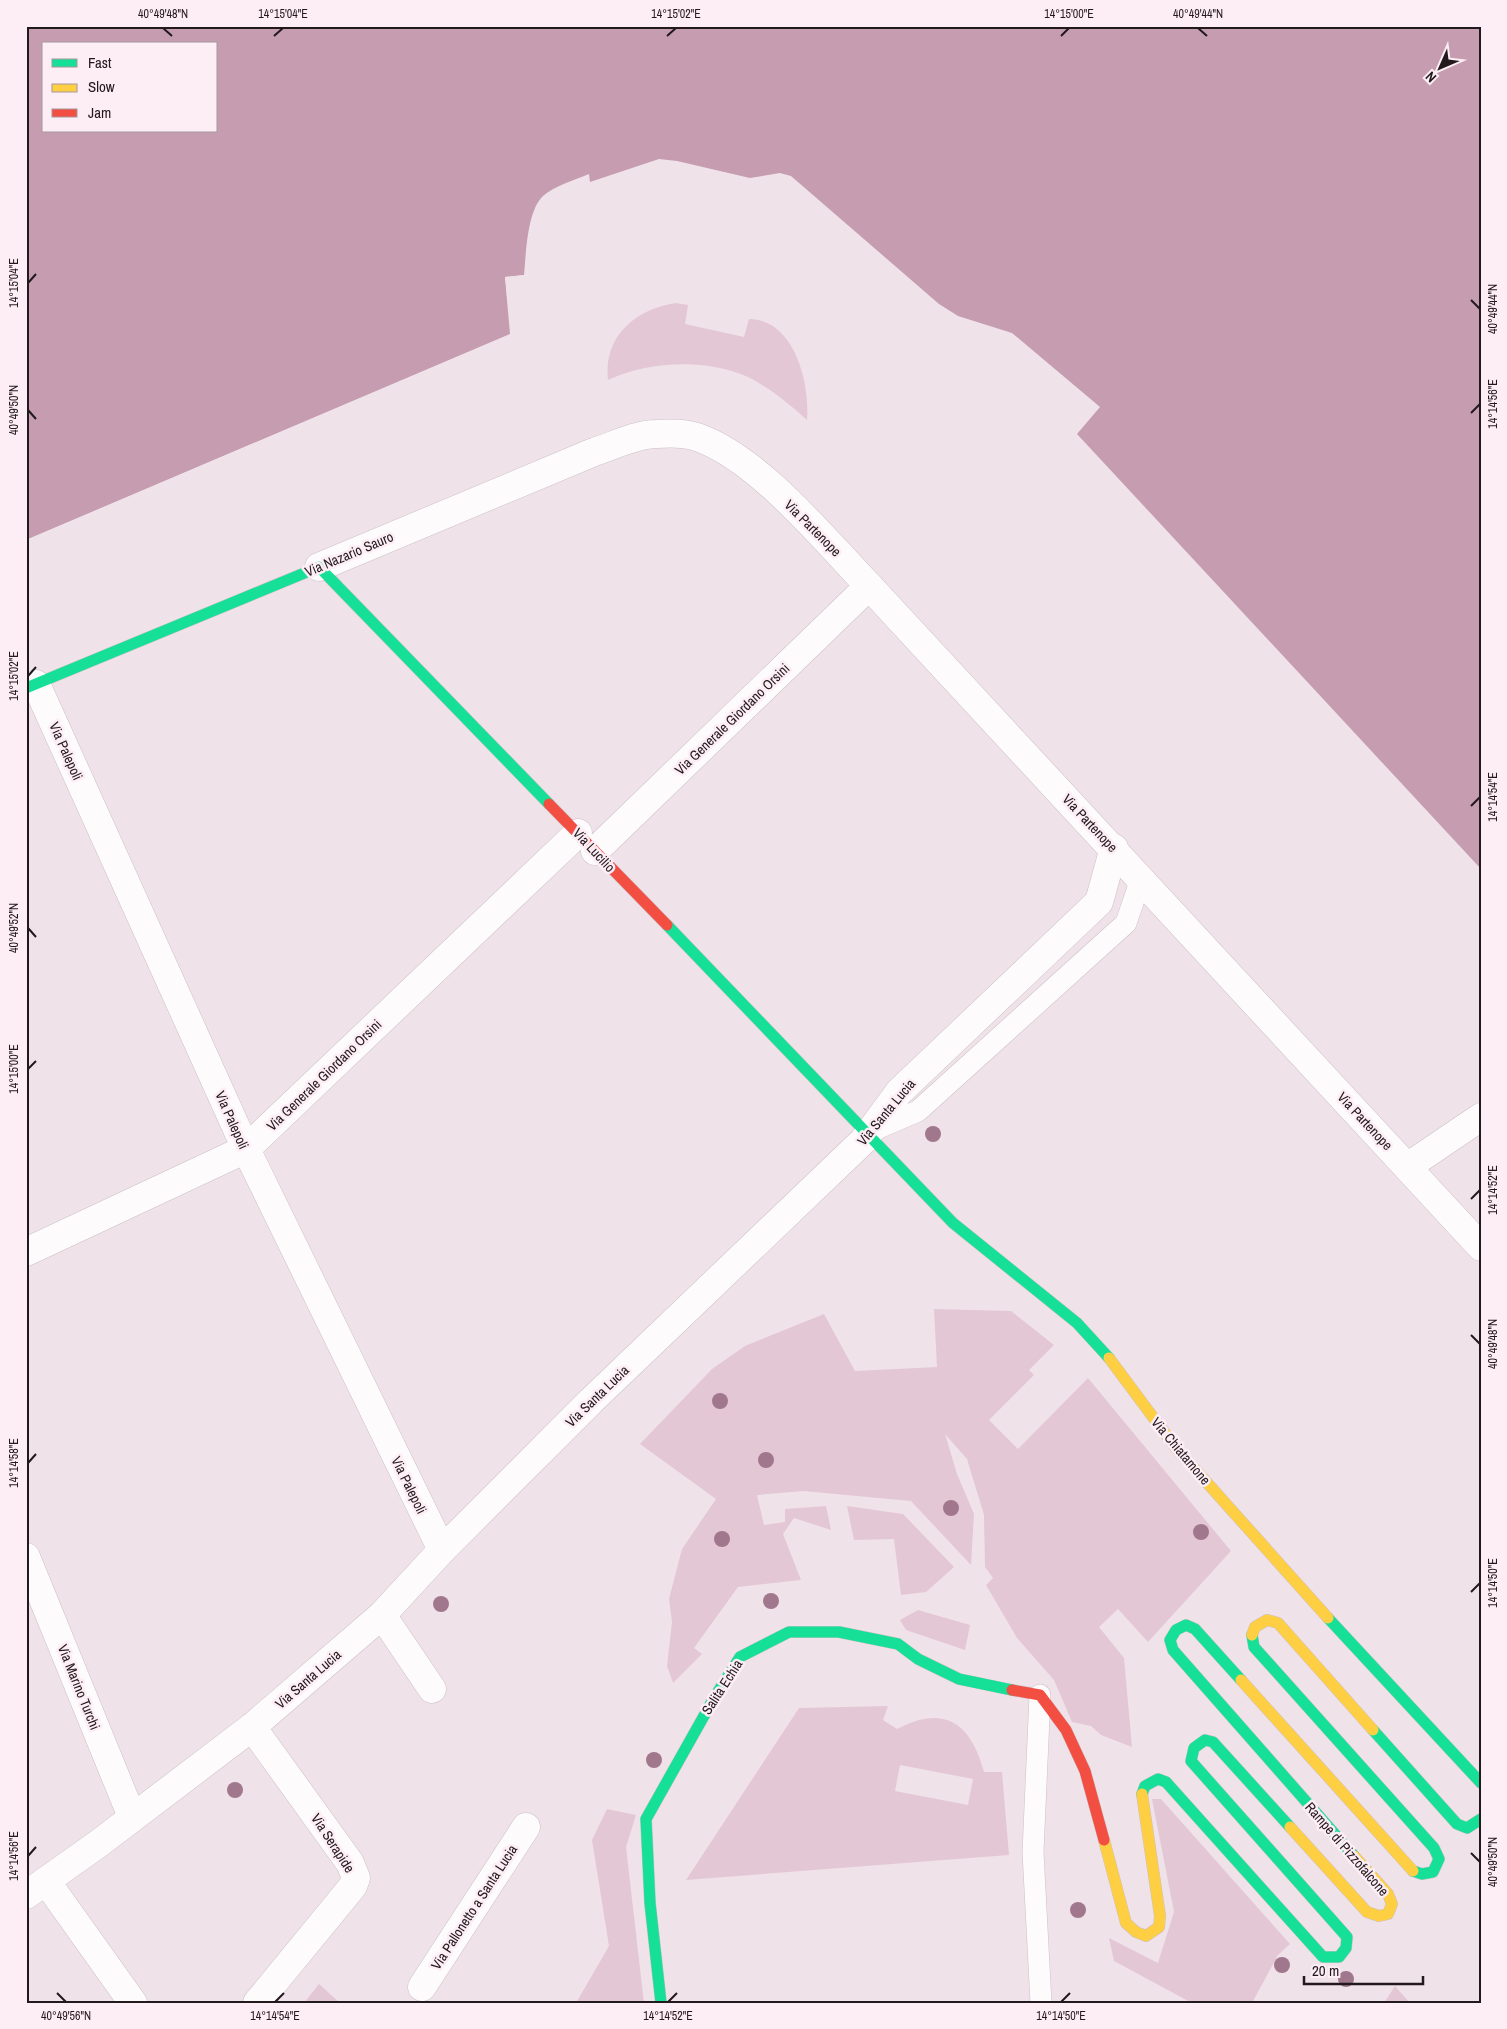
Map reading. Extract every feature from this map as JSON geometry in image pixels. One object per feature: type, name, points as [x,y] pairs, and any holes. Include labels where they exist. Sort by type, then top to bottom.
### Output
[{"type":"street","name":"Via Nazario Sauro","points":[[31,686],[594,452],[654,434],[675,434]]},
{"type":"street","name":"Via Partenope","points":[[675,434],[696,436],[742,460],[797,511],[1114,848],[1481,1247]]},
{"type":"street","name":"Via Lucilio","points":[[319,567],[869,1132]]},
{"type":"street","name":"Via Generale Giordano Orsini","points":[[26,1252],[246,1149],[869,586]]},
{"type":"street","name":"Via Palepoli","points":[[31,686],[246,1149],[442,1550]]},
{"type":"street","name":"Via Santa Lucia","points":[[36,1888],[98,1844],[252,1727],[382,1615],[442,1550],[591,1401],[810,1193],[869,1132],[899,1092],[1099,902],[1114,848]]},
{"type":"street","points":[[1407,1167],[1481,1117]]},
{"type":"street","name":"Via Chiatamone","points":[[869,1132],[953,1223],[1034,1286],[1106,1354],[1176,1448],[1349,1641],[1481,1783]]},
{"type":"street","name":"Via Marino Turchi","points":[[26,1557],[132,1817]]},
{"type":"street","points":[[382,1615],[432,1689]]},
{"type":"street","name":"Rampe di Pizzofalcone","points":[[1040,1695],[1066,1730],[1084,1771],[1126,1923],[1136,1932],[1146,1936],[1158,1927],[1160,1916],[1141,1796],[1145,1786],[1158,1779],[1166,1782],[1323,1958],[1333,1960],[1342,1956],[1348,1947],[1347,1937],[1191,1762],[1191,1752],[1196,1744],[1205,1740],[1213,1742],[1367,1912],[1379,1916],[1388,1914],[1392,1904],[1388,1894],[1174,1650],[1170,1640],[1176,1630],[1186,1625],[1195,1629],[1410,1870],[1422,1874],[1433,1872],[1439,1860],[1434,1848],[1254,1647],[1251,1636],[1255,1627],[1267,1620],[1278,1623],[1457,1824],[1467,1828],[1481,1820]]},
{"type":"street","name":"Salita Echia","points":[[661,2003],[650,1903],[646,1819],[714,1698],[740,1657],[789,1632],[839,1632],[898,1644],[918,1659],[959,1678],[1040,1695]]},
{"type":"street","name":"Via Serapide","points":[[252,1727],[350,1863],[356,1878],[353,1886],[257,2003]]},
{"type":"street","name":"Via Pallonetto a Santa Lucia","points":[[422,1987],[526,1827]]},
{"type":"street","points":[[36,1888],[133,2003]]},
{"type":"lane","points":[[869,1132],[918,1111],[1126,923],[1141,879]]},
{"type":"lane","points":[[1040,1695],[1033,1852],[1040,2003]]},
{"type":"shaded area","points":[[26,26],[1481,26],[1481,869],[1077,434],[1100,407],[1012,333],[958,316],[939,304],[791,176],[780,173],[750,178],[677,161],[659,159],[590,182],[589,174],[548,192],[538,203],[530,222],[524,275],[505,277],[511,334],[26,540]]},
{"type":"shaded area","points":[[676,303],[688,305],[685,324],[744,337],[749,319],[765,322],[778,330],[788,341],[802,372],[806,389],[807,420],[756,381],[732,371],[714,367],[678,364],[659,366],[641,369],[608,380],[608,364],[611,350],[625,327],[648,311]]},
{"type":"shaded area","points":[[934,1309],[1011,1311],[1054,1345],[1029,1370],[1034,1375],[989,1420],[1018,1449],[1088,1378],[1231,1551],[1148,1642],[1118,1609],[1099,1627],[1124,1658],[1132,1747],[1101,1735],[1091,1726],[1072,1722],[1054,1680],[1017,1638],[986,1585],[993,1578],[985,1567],[984,1515],[967,1459],[945,1434],[957,1474],[974,1514],[971,1565],[911,1501],[803,1491],[757,1495],[764,1525],[785,1522],[785,1509],[826,1506],[831,1530],[794,1518],[783,1534],[801,1580],[738,1587],[694,1648],[702,1654],[673,1683],[667,1666],[672,1622],[669,1599],[682,1549],[716,1499],[640,1444],[712,1369],[745,1346],[824,1314],[855,1371],[937,1367]]},
{"type":"shaded area","points":[[847,1506],[903,1514],[954,1567],[926,1592],[901,1595],[894,1539],[854,1540]]},
{"type":"shaded area","points":[[918,1610],[970,1625],[965,1650],[906,1630],[900,1620]]},
{"type":"shaded area","points":[[888,1706],[883,1720],[897,1729],[929,1718],[942,1719],[953,1723],[963,1730],[972,1741],[984,1772],[1002,1772],[1009,1855],[686,1880],[799,1708]],"holes":[[[900,1765],[973,1779],[968,1805],[895,1791]]]},
{"type":"shaded area","points":[[1152,1799],[1161,1799],[1290,1944],[1278,1955],[1252,2003],[1192,2003],[1114,1961],[1109,1938],[1158,1963],[1174,1912]]},
{"type":"shaded area","points":[[607,1809],[636,1815],[626,1847],[644,2003],[576,2003],[609,1946],[592,1840]]},
{"type":"shaded area","points":[[319,1984],[340,2003],[304,2003]]},
{"type":"shaded area","points":[[1395,1986],[1410,2003],[1384,2003]]},
{"type":"pier","points":[[524,275],[525,277],[507,279],[512,337],[26,543],[26,540],[510,334],[505,277]]},
{"type":"traffic: fast","points":[[26,688],[319,567],[549,804]]},
{"type":"traffic: fast","points":[[667,925],[953,1223],[1077,1323],[1109,1358]]},
{"type":"traffic: fast","points":[[1328,1618],[1481,1783]]},
{"type":"traffic: fast","points":[[1241,1680],[1195,1629],[1186,1625],[1176,1630],[1170,1640],[1173,1650],[1354,1856]]},
{"type":"traffic: fast","points":[[661,2003],[650,1903],[646,1819],[714,1698],[740,1657],[789,1632],[839,1632],[898,1644],[918,1659],[959,1679],[1012,1690]]},
{"type":"traffic: fast","points":[[1252,1635],[1254,1647],[1434,1848],[1439,1859],[1433,1872],[1422,1874],[1413,1871]]},
{"type":"traffic: fast","points":[[1373,1730],[1457,1824],[1467,1828],[1481,1819]]},
{"type":"traffic: fast","points":[[1142,1794],[1145,1786],[1158,1779],[1166,1782],[1323,1957],[1339,1957],[1346,1948],[1347,1937],[1191,1761],[1194,1748],[1205,1740],[1213,1742],[1290,1827]]},
{"type":"traffic: slow","points":[[1109,1358],[1176,1448],[1328,1618]]},
{"type":"traffic: slow","points":[[1252,1635],[1255,1627],[1267,1620],[1278,1623],[1373,1730]]},
{"type":"traffic: slow","points":[[1241,1680],[1413,1871]]},
{"type":"traffic: slow","points":[[1104,1840],[1126,1923],[1136,1932],[1146,1936],[1159,1927],[1160,1916],[1142,1794]]},
{"type":"traffic: slow","points":[[1290,1827],[1367,1912],[1379,1916],[1388,1914],[1392,1904],[1388,1894],[1354,1856]]},
{"type":"traffic: jam","points":[[549,804],[667,925]]},
{"type":"traffic: jam","points":[[1012,1690],[1040,1695],[1066,1730],[1085,1771],[1104,1840]]}]
